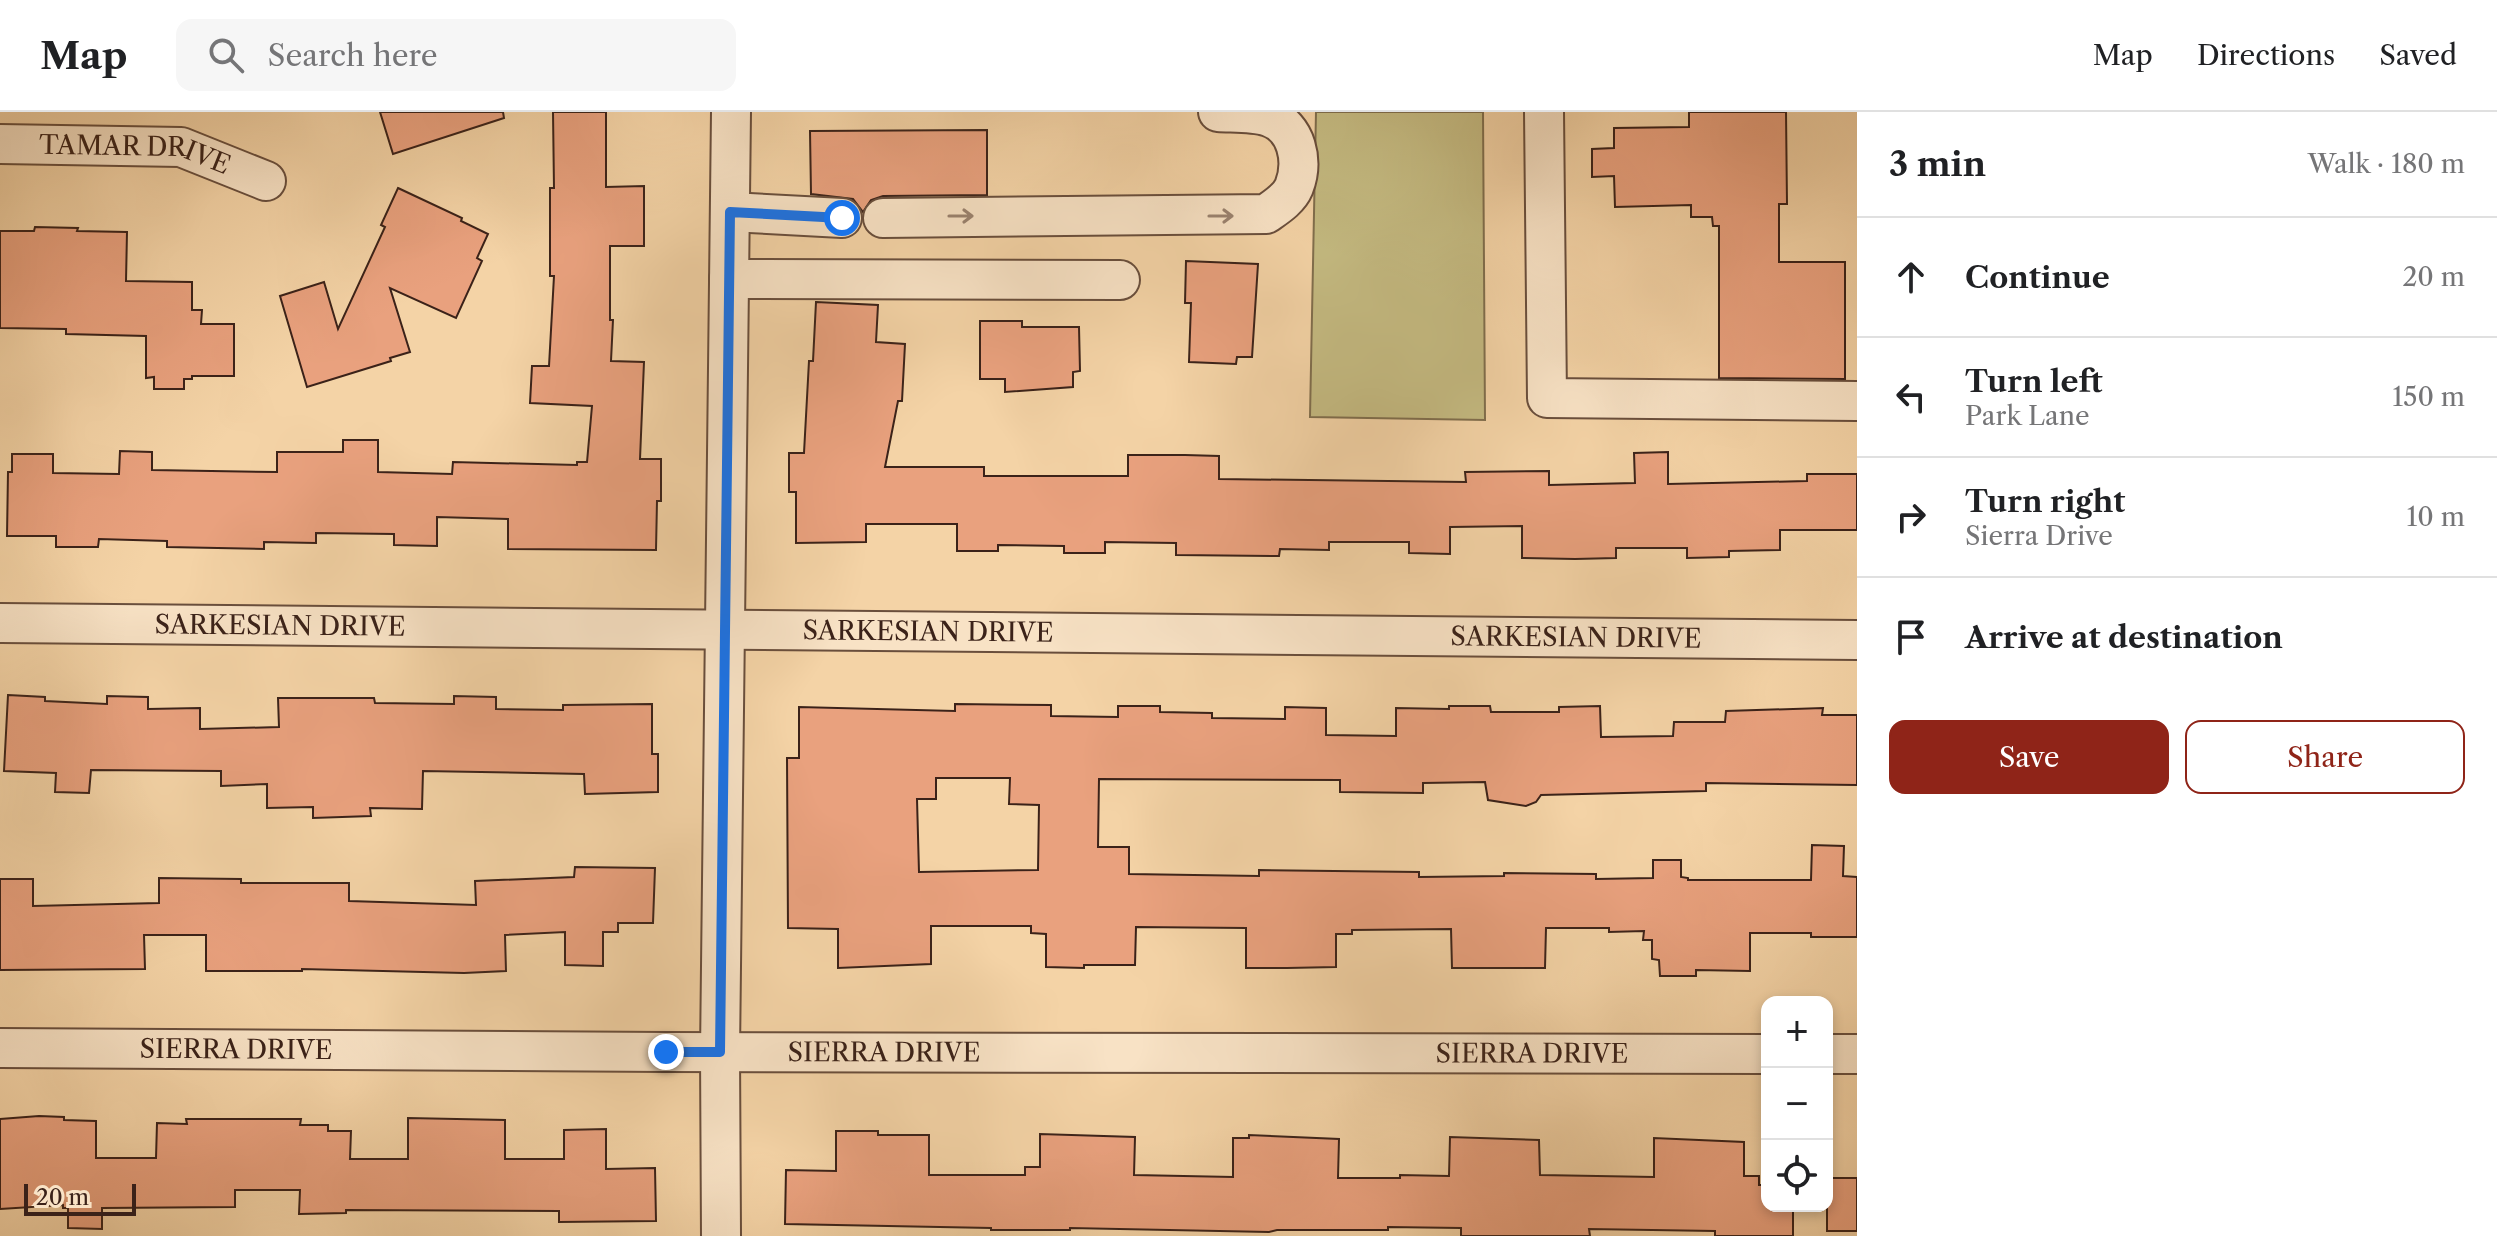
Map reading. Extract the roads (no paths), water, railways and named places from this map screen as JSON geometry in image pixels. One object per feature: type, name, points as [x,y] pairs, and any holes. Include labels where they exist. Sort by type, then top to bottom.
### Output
[{"type":"street","points":[[721,1236],[720,1052],[731,112]]},
{"type":"street","points":[[883,218],[1266,214],[1280,205],[1293,189],[1297,168],[1296,142],[1289,129],[1268,116],[1218,112]]},
{"type":"street","points":[[1544,112],[1547,398],[1857,401]]},
{"type":"street","name":"TAMAR DRIVE","points":[[0,144],[181,147],[266,181]]},
{"type":"street","points":[[730,212],[842,218]]},
{"type":"street","points":[[729,279],[1120,280]]},
{"type":"street","name":"SARKESIAN DRIVE","points":[[0,623],[1857,640]]},
{"type":"street","name":"SIERRA DRIVE","points":[[0,1048],[1761,1054]]},
{"type":"street","points":[[1833,1054],[1857,1054]]}]
